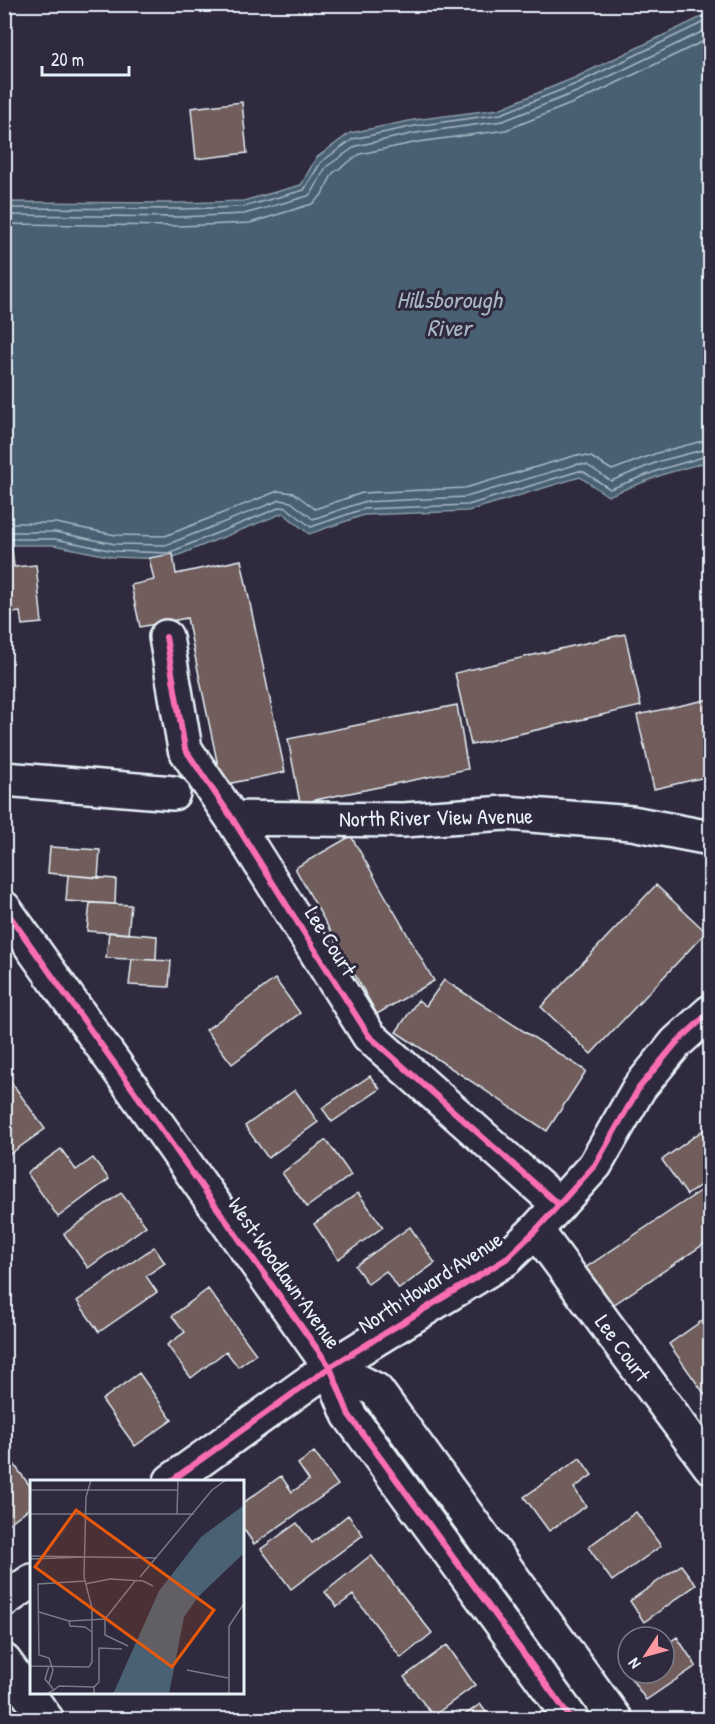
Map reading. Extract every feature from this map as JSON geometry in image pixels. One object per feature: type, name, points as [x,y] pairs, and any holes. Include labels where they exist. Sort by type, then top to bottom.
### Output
[{"type":"street","name":"Lee Court","points":[[166,637],[185,749],[232,818],[369,1036],[559,1205]]},
{"type":"street","points":[[4,779],[173,793]]},
{"type":"street","name":"North River View Avenue","points":[[232,818],[403,820],[506,813],[632,823],[711,838]]},
{"type":"street","name":"West Woodlawn Avenue","points":[[4,908],[330,1367],[349,1415],[572,1719]]},
{"type":"street","name":"North Howard Avenue","points":[[172,1480],[330,1367],[506,1259],[536,1230],[595,1165],[639,1088],[676,1043],[711,1012]]},
{"type":"street","name":"Lee Court","points":[[536,1230],[711,1466]]},
{"type":"street","name":"West Woodlawn Avenue","points":[[330,1367],[376,1390],[616,1719]]},
{"type":"street","points":[[4,1600],[30,1582]]},
{"type":"street","points":[[4,1661],[47,1719]]},
{"type":"water","name":"Hillsborough River","points":[[710,13],[710,461],[664,474],[608,496],[580,477],[468,511],[364,515],[309,534],[283,513],[169,559],[113,557],[54,545],[5,545],[5,202],[243,201],[301,185],[316,158],[350,133],[414,120],[499,109],[574,78]]},
{"type":"building","points":[[242,102],[247,153],[196,159],[191,108]]},
{"type":"building","points":[[12,548],[14,567],[36,565],[42,623],[22,625],[20,612],[4,614],[4,549]]},
{"type":"building","points":[[173,554],[176,574],[241,560],[285,772],[222,785],[187,618],[140,627],[131,585],[154,580],[149,558]]},
{"type":"building","points":[[625,634],[641,706],[471,745],[455,673]]},
{"type":"building","points":[[710,699],[710,776],[654,789],[637,715]]},
{"type":"building","points":[[457,705],[468,769],[300,803],[288,739]]},
{"type":"building","points":[[351,836],[434,981],[377,1014],[295,868]]},
{"type":"building","points":[[50,847],[100,850],[98,878],[48,873]]},
{"type":"building","points":[[68,875],[116,879],[115,904],[66,901]]},
{"type":"building","points":[[656,885],[706,932],[591,1054],[541,1007]]},
{"type":"building","points":[[90,903],[131,905],[128,934],[87,931]]},
{"type":"building","points":[[109,932],[157,936],[156,960],[106,958]]},
{"type":"building","points":[[132,959],[171,961],[169,987],[129,985]]},
{"type":"building","points":[[275,979],[300,1013],[232,1064],[206,1030]]},
{"type":"building","points":[[444,980],[586,1071],[547,1131],[396,1032],[418,1000],[426,1006]]},
{"type":"building","points":[[370,1076],[380,1089],[332,1122],[322,1108]]},
{"type":"building","points":[[9,1079],[45,1129],[7,1156],[4,1152],[4,1083]]},
{"type":"building","points":[[295,1090],[318,1122],[268,1158],[245,1126]]},
{"type":"building","points":[[710,1125],[710,1178],[687,1195],[662,1160]]},
{"type":"building","points":[[326,1140],[351,1175],[307,1207],[282,1173]]},
{"type":"building","points":[[61,1149],[76,1170],[93,1158],[109,1179],[58,1217],[27,1173]]},
{"type":"building","points":[[705,1188],[710,1196],[710,1240],[601,1313],[576,1274]]},
{"type":"building","points":[[121,1193],[146,1226],[88,1268],[64,1234]]},
{"type":"building","points":[[358,1193],[383,1227],[338,1259],[314,1224]]},
{"type":"building","points":[[410,1227],[435,1263],[399,1289],[386,1271],[368,1284],[355,1266]]},
{"type":"building","points":[[154,1247],[165,1263],[146,1276],[157,1292],[99,1332],[77,1301]]},
{"type":"building","points":[[208,1289],[256,1354],[238,1367],[226,1351],[191,1378],[167,1345],[185,1332],[172,1316]]},
{"type":"building","points":[[706,1318],[710,1324],[710,1402],[669,1344]]},
{"type":"building","points":[[139,1373],[172,1420],[135,1446],[102,1400]]},
{"type":"building","points":[[314,1452],[338,1485],[254,1544],[244,1529],[244,1502],[281,1476],[292,1492],[309,1480],[298,1464]]},
{"type":"building","points":[[8,1456],[30,1486],[30,1508],[4,1527],[4,1459]]},
{"type":"building","points":[[580,1458],[592,1475],[574,1488],[586,1506],[549,1531],[524,1497]]},
{"type":"building","points":[[636,1512],[661,1546],[612,1581],[588,1547]]},
{"type":"building","points":[[348,1515],[363,1535],[291,1589],[261,1549],[297,1523],[312,1543]]},
{"type":"building","points":[[371,1555],[432,1633],[401,1658],[353,1595],[337,1607],[325,1592]]},
{"type":"building","points":[[681,1565],[696,1585],[644,1622],[630,1601]]},
{"type":"building","points":[[676,1638],[696,1666],[676,1680]]},
{"type":"building","points":[[447,1645],[475,1685],[433,1716],[404,1677]]},
{"type":"building","points":[[636,1685],[668,1685],[646,1700]]},
{"type":"building","points":[[480,1704],[492,1720],[458,1720]]},
{"type":"cycle path","points":[[166,637],[185,749],[232,818],[369,1036],[559,1205]]},
{"type":"cycle path","points":[[4,908],[330,1367],[349,1415],[572,1720]]},
{"type":"cycle path","points":[[172,1480],[330,1367],[506,1259],[536,1230],[595,1165],[639,1088],[676,1043],[710,1012]]}]
